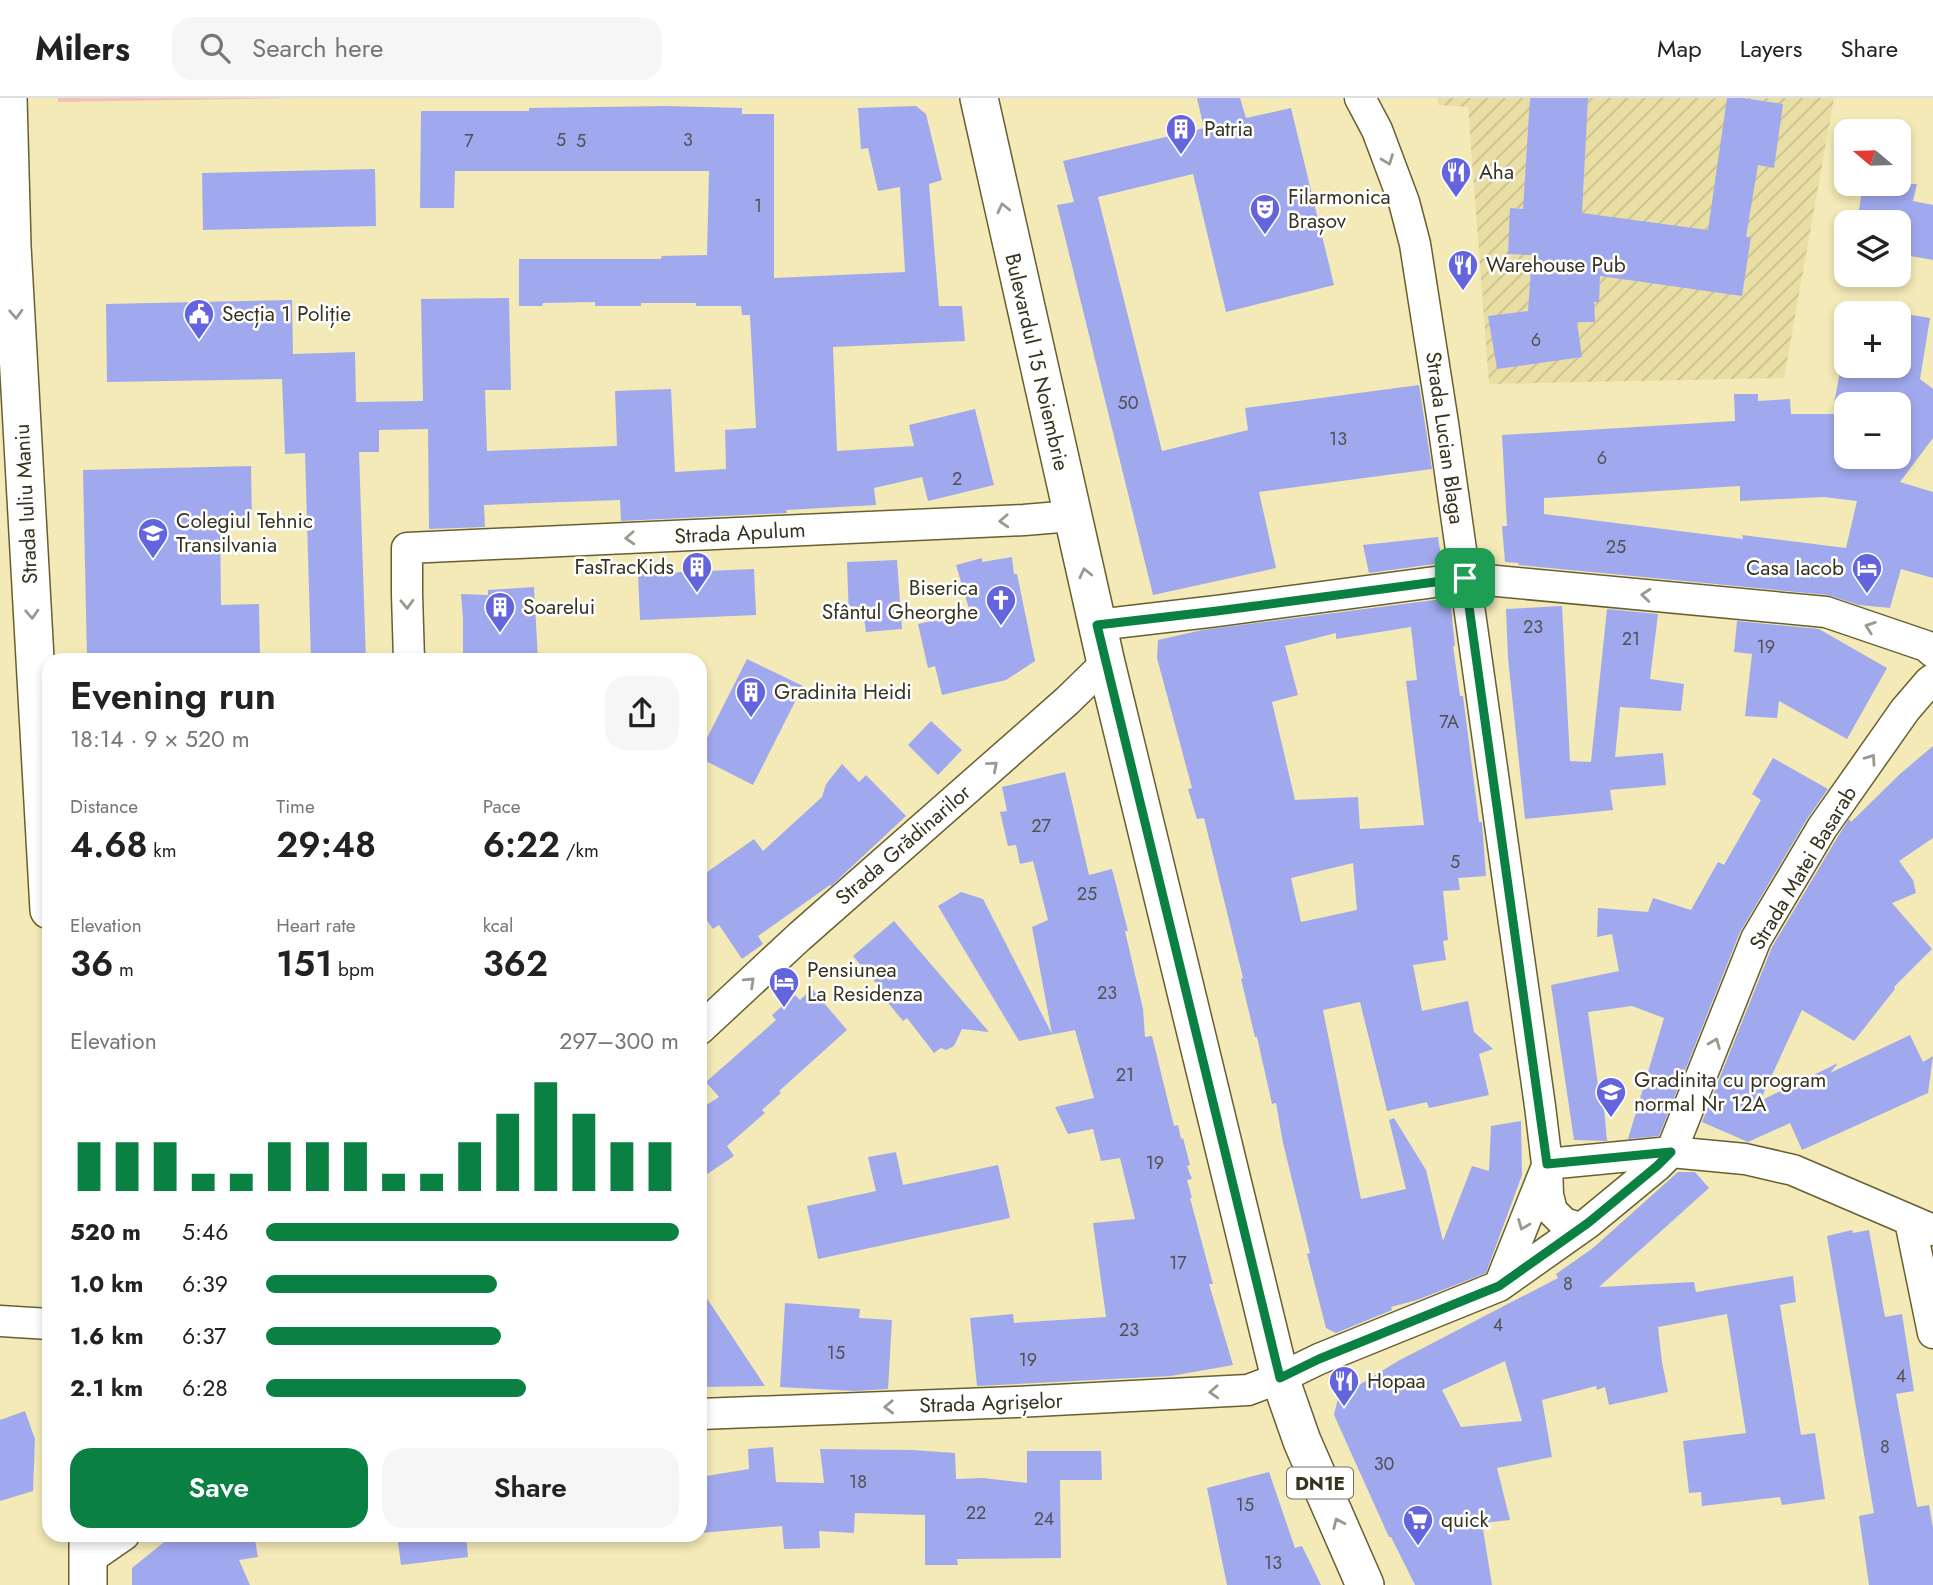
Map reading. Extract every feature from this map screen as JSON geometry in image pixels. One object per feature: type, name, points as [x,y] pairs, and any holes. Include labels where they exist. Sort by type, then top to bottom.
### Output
[{"type":"main road","name":"Bulevardul 15 Noiembrie","points":[[979,98],[1097,625],[1280,1378],[1301,1441],[1365,1585]]},
{"type":"main road","points":[[994,169],[1006,98]]},
{"type":"main road","name":"Strada Iuliu Maniu","points":[[4,114],[42,785]]},
{"type":"street","name":"Strada Lucian Blaga","points":[[1360,98],[1377,130],[1404,202],[1415,244],[1547,1164],[1548,1195],[1552,1211],[1564,1223],[1580,1228]]},
{"type":"street","name":"Strada Apulum","points":[[409,653],[407,548],[1072,516]]},
{"type":"street","points":[[1097,625],[1465,578],[1826,612],[1926,646],[1933,652]]},
{"type":"street","name":"Strada Grădinarilor","points":[[707,1022],[799,937],[1067,701],[1106,663]]},
{"type":"street","name":"Strada Matei Basarab","points":[[1280,1378],[1319,1359],[1499,1286],[1580,1228],[1648,1174],[1671,1152],[1756,939],[1822,828],[1905,709],[1933,679]]},
{"type":"street","points":[[1499,1286],[1547,1164],[1671,1152],[1745,1159],[1793,1170],[1922,1226],[1933,1333]]},
{"type":"street","points":[[0,1321],[42,1324]]},
{"type":"street","name":"Strada Agrișelor","points":[[707,1415],[1248,1391],[1280,1378]]},
{"type":"street","points":[[88,1560],[114,1542]]},
{"type":"shaded area","points":[[58,98],[299,98],[58,102]]},
{"type":"shaded area","points":[[1438,98],[1834,98],[1784,378],[1489,384],[1468,107],[1438,105]]},
{"type":"building","points":[[1197,98],[1240,98],[1246,118],[1291,108],[1334,285],[1226,312],[1193,174],[1098,197],[1162,451],[1248,430],[1245,408],[1419,385],[1432,469],[1259,492],[1276,568],[1153,595],[1057,205],[1074,202],[1063,161],[1204,128]]},
{"type":"building","points":[[1530,98],[1588,98],[1582,213],[1708,230],[1727,98],[1783,104],[1774,168],[1758,165],[1746,237],[1751,237],[1742,296],[1600,276],[1599,302],[1594,302],[1595,322],[1577,322],[1582,357],[1497,369],[1488,316],[1528,311],[1532,255],[1508,254],[1510,208],[1523,209]]},
{"type":"building","points":[[667,106],[742,108],[742,114],[774,114],[774,278],[905,272],[900,187],[878,191],[868,148],[861,149],[858,108],[916,106],[926,114],[942,180],[929,184],[939,306],[962,306],[965,341],[833,347],[837,451],[914,446],[909,425],[975,409],[994,485],[928,501],[922,477],[874,488],[876,505],[786,510],[787,513],[621,521],[620,500],[484,505],[485,527],[429,529],[428,429],[379,430],[379,452],[359,452],[366,653],[311,653],[305,453],[285,454],[282,379],[107,382],[106,304],[292,300],[293,354],[355,352],[356,402],[423,401],[421,299],[509,298],[511,390],[485,390],[487,451],[617,446],[615,391],[671,389],[675,472],[726,469],[725,430],[756,428],[750,315],[742,315],[741,306],[641,303],[641,306],[595,306],[595,302],[519,306],[519,259],[661,259],[662,256],[707,255],[709,171],[455,171],[454,208],[420,208],[421,111],[529,111],[529,108]]},
{"type":"building","points":[[375,169],[376,226],[203,230],[202,173]]},
{"type":"building","points":[[1911,184],[1917,184],[1913,201],[1933,205],[1933,260],[1911,256],[1911,210],[1859,210],[1861,196],[1911,196]]},
{"type":"building","points":[[1911,315],[1930,318],[1920,379],[1933,389],[1933,438],[1911,467],[1911,392],[1836,392],[1839,378],[1911,378]]},
{"type":"building","points":[[1734,394],[1758,394],[1758,401],[1790,399],[1791,414],[1834,414],[1834,469],[1910,469],[1900,482],[1933,492],[1933,578],[1901,569],[1890,608],[1859,605],[1828,595],[1505,562],[1502,526],[1507,526],[1502,435],[1735,421]],"holes":[[[1740,486],[1740,501],[1824,497],[1857,501],[1846,548],[1742,535],[1743,539],[1544,514],[1544,498]]]},
{"type":"building","name":"Colegiul Tehnic Transilvania","points":[[251,466],[252,521],[220,522],[221,605],[259,604],[260,653],[87,653],[83,470]]},
{"type":"building","points":[[1438,537],[1442,563],[1369,573],[1363,545]]},
{"type":"building","name":"Biserica Sfântul Gheorghe","points":[[1012,557],[1035,661],[1006,680],[942,695],[935,666],[928,668],[918,624],[970,612],[956,565],[982,558],[982,562]]},
{"type":"building","points":[[897,560],[902,629],[866,632],[864,619],[849,620],[847,562]]},
{"type":"building","name":"FasTracKids","points":[[754,569],[756,615],[640,620],[638,574]]},
{"type":"building","name":"Soarelui","points":[[534,587],[538,653],[463,653],[461,594],[488,595],[488,590]]},
{"type":"building","points":[[1450,598],[1453,646],[1460,696],[1463,696],[1479,822],[1482,822],[1486,876],[1458,878],[1460,890],[1443,891],[1448,940],[1443,941],[1446,960],[1413,965],[1422,1011],[1468,1001],[1474,1032],[1493,1049],[1479,1054],[1489,1095],[1429,1108],[1427,1102],[1387,1111],[1360,1002],[1323,1010],[1361,1199],[1406,1189],[1389,1120],[1394,1118],[1426,1170],[1443,1241],[1472,1166],[1489,1171],[1491,1126],[1521,1121],[1522,1175],[1486,1273],[1417,1300],[1391,1307],[1392,1310],[1336,1333],[1326,1328],[1307,1254],[1310,1253],[1276,1103],[1272,1104],[1204,818],[1197,819],[1188,789],[1192,788],[1157,658],[1158,640],[1202,630]],"holes":[[[1411,627],[1417,680],[1406,681],[1424,825],[1360,829],[1358,797],[1295,800],[1272,702],[1298,695],[1285,646],[1336,633],[1336,639]],[[1353,863],[1357,910],[1301,922],[1291,878]]]},
{"type":"building","points":[[1562,606],[1570,761],[1591,762],[1607,609],[1658,614],[1650,679],[1684,684],[1681,711],[1620,707],[1615,757],[1663,753],[1666,785],[1610,790],[1613,810],[1525,819],[1508,658],[1506,609]]},
{"type":"building","points":[[1737,621],[1819,629],[1887,668],[1847,739],[1779,701],[1777,718],[1745,716],[1752,654],[1734,652]]},
{"type":"building","name":"Gradinita Heidi","points":[[747,659],[803,686],[753,785],[707,762],[707,738]]},
{"type":"building","points":[[931,721],[962,750],[938,775],[908,745]]},
{"type":"building","points":[[1933,746],[1933,838],[1899,861],[1913,880],[1916,893],[1892,903],[1932,949],[1894,987],[1854,1041],[1802,1010],[1760,1101],[1838,1063],[1830,1073],[1910,1035],[1923,1062],[1933,1056],[1928,1093],[1802,1150],[1790,1123],[1748,1142],[1702,1122],[1772,947],[1837,838],[1849,819],[1851,822]]},
{"type":"building","points":[[1773,758],[1828,789],[1807,819],[1740,932],[1659,1136],[1628,1139],[1664,1018],[1632,1006],[1588,1012],[1598,1085],[1602,1085],[1607,1141],[1574,1140],[1551,985],[1619,971],[1612,934],[1597,937],[1598,908],[1648,912],[1653,898],[1691,910],[1718,862],[1724,865],[1761,800],[1752,794]]},
{"type":"building","points":[[842,764],[859,782],[866,775],[906,816],[831,886],[758,936],[763,944],[742,959],[719,925],[713,929],[707,921],[707,872],[754,839],[763,851],[822,797],[826,784]]},
{"type":"building","points":[[1065,772],[1089,875],[1112,869],[1128,931],[1125,931],[1143,1009],[1145,1037],[1152,1036],[1174,1126],[1178,1125],[1181,1139],[1183,1138],[1192,1179],[1187,1180],[1190,1198],[1213,1284],[1209,1284],[1233,1365],[1171,1376],[977,1386],[970,1318],[1013,1314],[1014,1323],[1106,1317],[1093,1223],[1135,1219],[1120,1158],[1101,1161],[1093,1129],[1068,1134],[1055,1107],[1094,1098],[1075,1030],[1019,1041],[938,906],[961,892],[983,899],[1052,1034],[1032,927],[1048,920],[1033,861],[1020,864],[1016,845],[1008,846],[1000,812],[1007,811],[1002,787]]},
{"type":"building","points":[[894,921],[989,1032],[962,1029],[954,1046],[946,1050],[941,1048],[934,1053],[907,1018],[903,1021],[885,999],[888,997],[853,956]]},
{"type":"building","points":[[812,989],[847,1030],[779,1091],[781,1093],[762,1110],[765,1113],[727,1146],[734,1156],[707,1174],[707,1105],[719,1097],[707,1081],[776,1020],[772,1015],[795,995],[800,1000]]},
{"type":"building","points":[[896,1152],[903,1185],[998,1165],[1010,1218],[818,1259],[807,1206],[876,1191],[868,1157]]},
{"type":"building","points":[[1678,1172],[1695,1172],[1709,1188],[1599,1287],[1694,1282],[1696,1292],[1793,1276],[1796,1302],[1780,1305],[1801,1435],[1815,1433],[1825,1499],[1782,1505],[1780,1497],[1702,1506],[1701,1492],[1689,1493],[1683,1441],[1746,1433],[1727,1314],[1658,1327],[1668,1392],[1609,1405],[1605,1387],[1597,1390],[1596,1386],[1542,1400],[1552,1457],[1497,1468],[1510,1520],[1482,1523],[1492,1585],[1415,1585],[1389,1537],[1334,1415],[1338,1398],[1398,1361],[1558,1278],[1556,1274],[1593,1248]],"holes":[[[1505,1361],[1522,1421],[1461,1427],[1442,1390]]]},
{"type":"building","points":[[1852,1230],[1853,1233],[1869,1230],[1885,1317],[1902,1314],[1914,1391],[1896,1394],[1917,1507],[1929,1505],[1933,1528],[1933,1585],[1869,1585],[1859,1516],[1874,1513],[1827,1236]]},
{"type":"building","points":[[707,1299],[765,1386],[707,1387]]},
{"type":"building","points":[[785,1303],[860,1309],[859,1318],[892,1320],[888,1389],[855,1391],[780,1387]]},
{"type":"building","points":[[25,1411],[35,1439],[33,1491],[0,1501],[0,1420]]},
{"type":"building","points":[[773,1447],[776,1482],[824,1483],[820,1449],[955,1453],[956,1479],[983,1478],[1027,1483],[1027,1451],[1101,1451],[1102,1480],[1060,1480],[1061,1558],[957,1559],[958,1565],[925,1565],[925,1515],[855,1513],[854,1533],[819,1531],[820,1548],[784,1549],[782,1526],[707,1532],[707,1476],[749,1469],[748,1449]]},
{"type":"building","points":[[1269,1472],[1295,1548],[1302,1546],[1321,1585],[1227,1585],[1207,1488]]},
{"type":"building","points":[[164,1542],[255,1542],[258,1557],[239,1560],[250,1585],[132,1585],[132,1568]]},
{"type":"building","points":[[398,1542],[467,1542],[468,1557],[401,1565]]},
{"type":"place","name":"Patria","points":[[1181,156]]},
{"type":"place","name":"Aha","points":[[1456,199]]},
{"type":"place","name":"Filarmonica Brașov","points":[[1265,236]]},
{"type":"place","name":"Warehouse Pub","points":[[1463,292]]},
{"type":"place","name":"Secția 1 Poliție","points":[[199,341]]},
{"type":"place","name":"Colegiul Tehnic Transilvania","points":[[153,560]]},
{"type":"place","name":"FasTracKids","points":[[697,594]]},
{"type":"place","name":"Casa Iacob","points":[[1867,595]]},
{"type":"place","name":"Biserica Sfântul Gheorghe","points":[[1001,627]]},
{"type":"place","name":"Soarelui","points":[[500,634]]},
{"type":"place","name":"Gradinita Heidi","points":[[751,719]]},
{"type":"place","name":"Pensiunea La Residenza","points":[[784,1009]]},
{"type":"place","name":"Gradinita cu program normal Nr 12A","points":[[1611,1119]]},
{"type":"place","name":"Hopaa","points":[[1344,1408]]},
{"type":"place","name":"quick","points":[[1418,1547]]},
{"type":"route","points":[[1465,578],[1547,1164],[1671,1152],[1588,1223],[1499,1286],[1319,1359],[1280,1378],[1097,625],[1465,578]]}]
